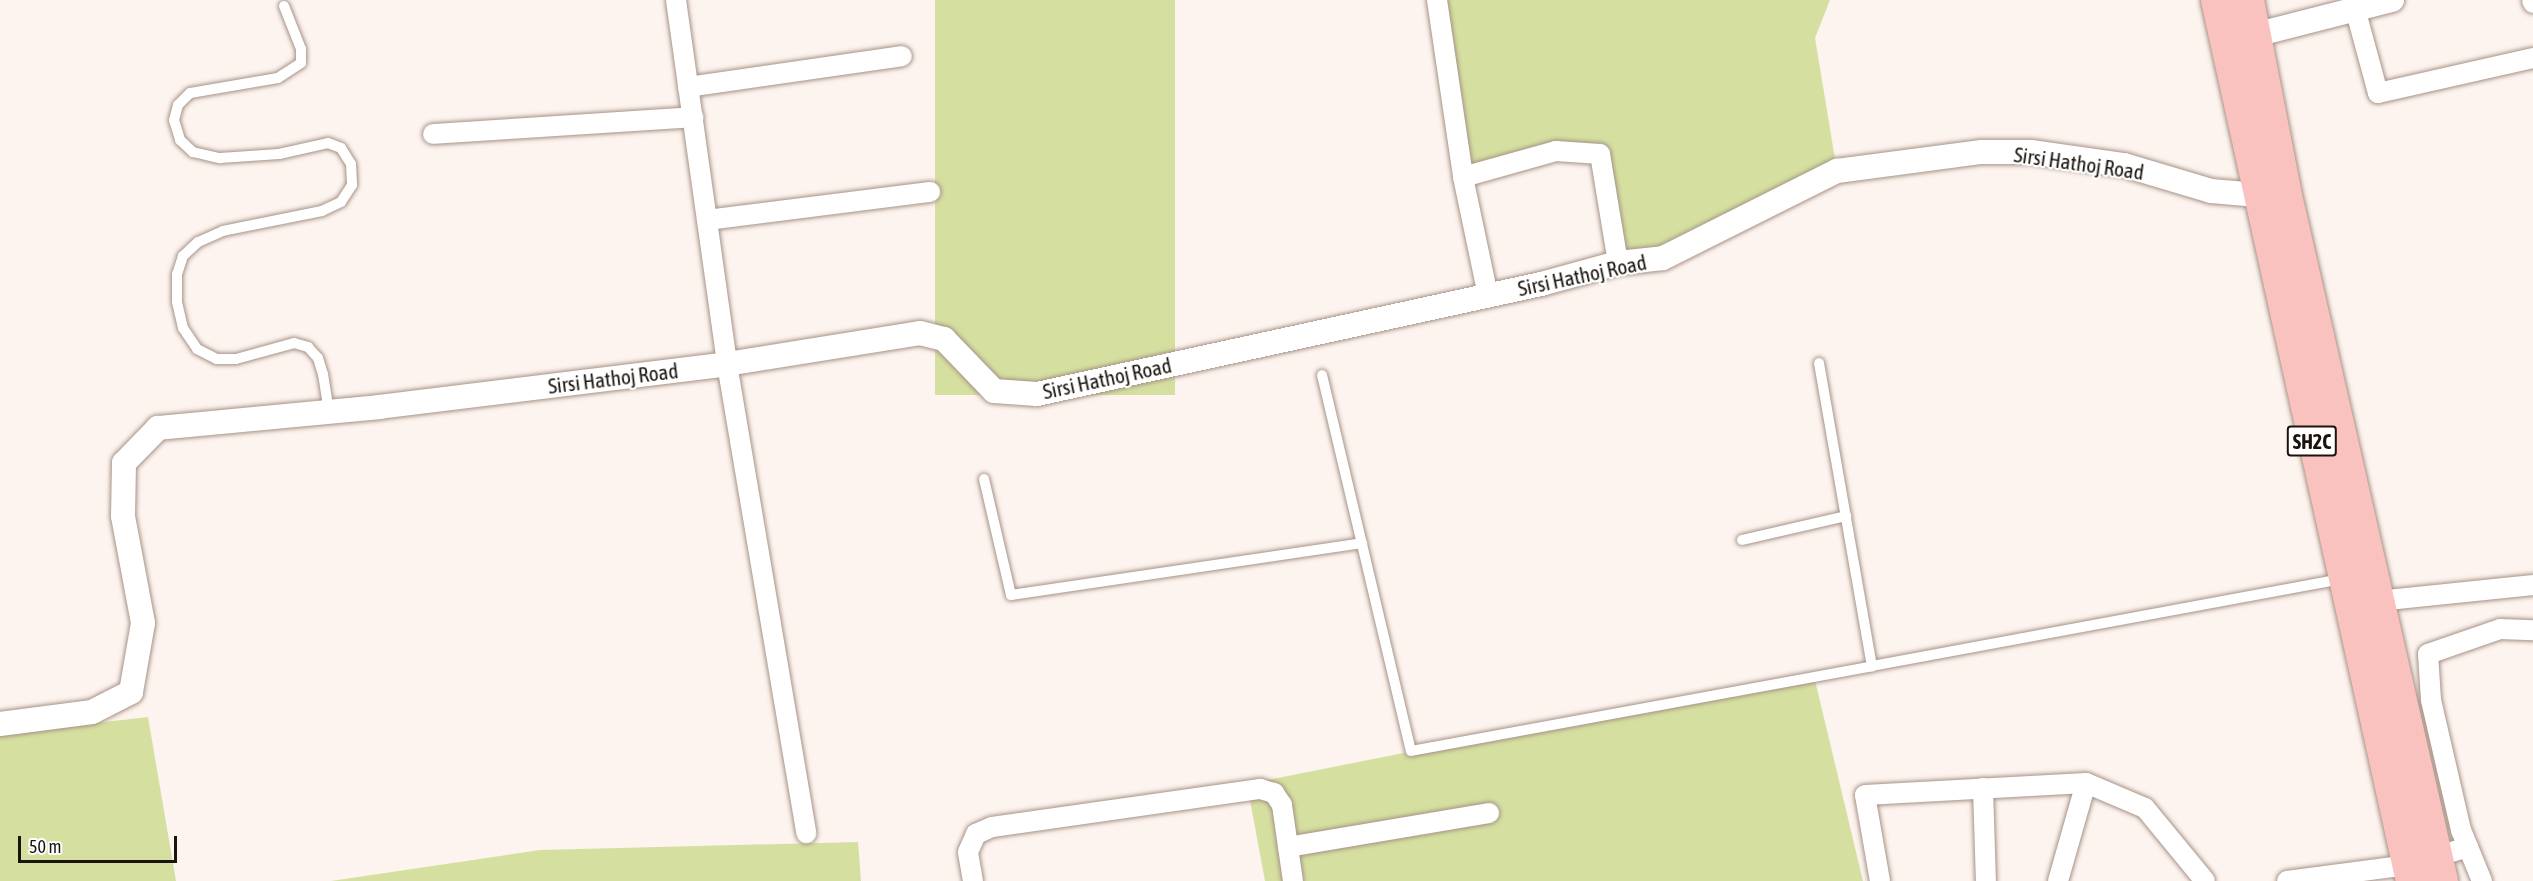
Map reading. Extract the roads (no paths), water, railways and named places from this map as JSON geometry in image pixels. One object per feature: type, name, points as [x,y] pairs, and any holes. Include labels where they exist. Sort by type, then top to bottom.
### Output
[{"type":"main road","name":"SH2C","points":[[2217,0],[2239,39],[2271,193],[2364,584],[2425,871]]},
{"type":"main road","name":"SH2C","points":[[2239,39],[2248,0]]},
{"type":"main road","name":"SH2C","points":[[2364,584],[2425,871]]},
{"type":"street","points":[[676,0],[727,364],[806,833]]},
{"type":"street","points":[[1437,0],[1463,177],[1488,296]]},
{"type":"street","points":[[2239,39],[2356,12],[2392,0]]},
{"type":"street","points":[[2356,12],[2378,93],[2533,58]]},
{"type":"street","points":[[688,87],[902,56]]},
{"type":"street","points":[[433,134],[693,117]]},
{"type":"street","points":[[1463,177],[1556,151],[1600,154],[1618,263]]},
{"type":"street","name":"Sirsi Hathoj Road","points":[[0,724],[92,712],[131,692],[143,623],[123,516],[124,463],[158,428],[329,412],[727,364],[920,333],[944,339],[994,392],[1037,394],[1488,296],[1618,263],[1663,258],[1838,171],[1982,152],[2031,152],[2124,165],[2211,191],[2271,193]]},
{"type":"street","points":[[707,220],[930,192]]},
{"type":"street","points":[[2364,584],[2533,585]]},
{"type":"street","points":[[2482,881],[2468,847],[2431,700],[2428,654],[2500,629],[2533,630]]},
{"type":"street","points":[[2058,881],[2086,783]]},
{"type":"street","points":[[1880,881],[1865,795],[2086,783],[2145,808],[2205,881]]},
{"type":"street","points":[[1983,788],[1986,881]]},
{"type":"street","points":[[973,881],[968,852],[976,834],[992,827],[1260,789],[1274,793],[1282,805],[1293,881]]},
{"type":"street","points":[[1288,847],[1488,813]]},
{"type":"street","points":[[2287,881],[2425,871],[2468,847]]},
{"type":"lane","points":[[284,6],[301,49],[301,63],[278,78],[190,93],[178,105],[174,120],[180,140],[193,152],[220,158],[270,155],[328,143],[341,148],[351,164],[352,185],[341,202],[322,211],[223,231],[198,242],[183,256],[177,274],[177,302],[183,328],[197,349],[217,359],[236,359],[294,343],[308,347],[318,358],[324,374],[329,412]]},
{"type":"lane","points":[[1819,363],[1872,666]]},
{"type":"lane","points":[[1322,375],[1411,751],[1872,666],[2364,584]]},
{"type":"lane","points":[[984,479],[1011,595],[1362,543]]},
{"type":"lane","points":[[1742,540],[1846,516]]}]
